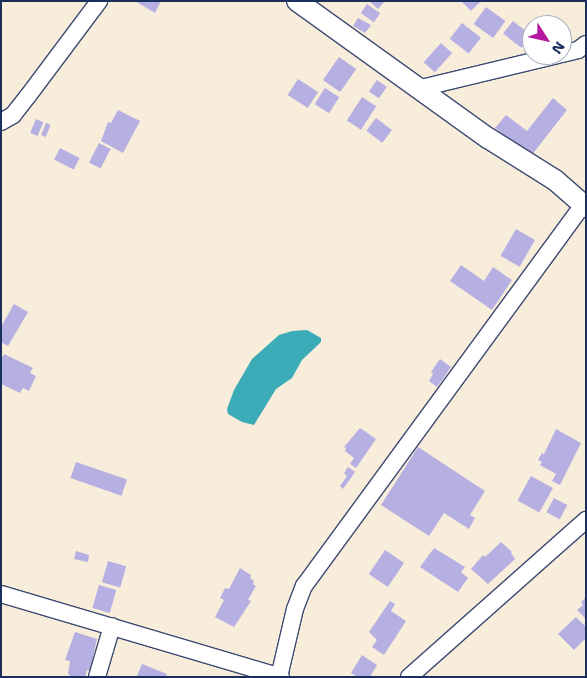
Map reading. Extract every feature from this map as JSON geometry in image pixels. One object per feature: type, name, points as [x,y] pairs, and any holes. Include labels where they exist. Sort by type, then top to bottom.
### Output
[{"type":"street","points":[[1,122],[12,115],[28,96],[99,1]]},
{"type":"street","points":[[1,594],[280,676],[295,609],[304,586],[584,206],[555,180],[488,138],[421,88],[297,1]]},
{"type":"street","points":[[572,52],[578,50],[586,44]]},
{"type":"street","points":[[421,88],[522,64]]},
{"type":"street","points":[[409,677],[586,520]]},
{"type":"street","points":[[97,677],[112,626]]},
{"type":"water","points":[[307,330],[321,338],[321,342],[302,360],[292,378],[276,389],[254,425],[242,422],[228,414],[227,409],[234,390],[252,359],[279,335],[292,331]]},
{"type":"building","points":[[135,1],[161,1],[155,13]]},
{"type":"building","points":[[369,1],[385,1],[378,9]]},
{"type":"building","points":[[461,1],[481,1],[471,11]]},
{"type":"building","points":[[367,4],[380,13],[374,22],[361,13]]},
{"type":"building","points":[[486,7],[505,21],[493,38],[474,24]]},
{"type":"building","points":[[358,18],[371,25],[365,33],[353,26]]},
{"type":"building","points":[[513,21],[522,28],[521,48],[503,34]]},
{"type":"building","points":[[462,23],[481,38],[469,54],[450,39]]},
{"type":"building","points":[[441,43],[452,53],[435,72],[424,62]]},
{"type":"building","points":[[339,57],[356,69],[340,92],[323,80]]},
{"type":"building","points":[[298,79],[318,92],[308,108],[288,95]]},
{"type":"building","points":[[377,80],[387,87],[379,98],[369,91]]},
{"type":"building","points":[[325,88],[339,97],[329,113],[315,104]]},
{"type":"building","points":[[362,97],[376,106],[361,130],[347,120]]},
{"type":"building","points":[[553,98],[567,110],[531,156],[495,128],[506,115],[527,131]]},
{"type":"building","points":[[118,110],[140,121],[123,153],[101,141],[108,122],[111,123]]},
{"type":"building","points":[[376,118],[392,130],[382,143],[366,131]]},
{"type":"building","points":[[36,119],[43,122],[38,136],[30,133]]},
{"type":"building","points":[[46,123],[51,125],[46,137],[41,135]]},
{"type":"building","points":[[99,143],[111,149],[101,169],[89,163]]},
{"type":"building","points":[[60,148],[80,158],[74,170],[54,160]]},
{"type":"building","points":[[516,229],[535,240],[520,267],[500,256]]},
{"type":"building","points":[[461,265],[484,281],[493,267],[512,280],[492,310],[450,281]]},
{"type":"building","points":[[14,304],[28,312],[8,346],[1,342],[1,327]]},
{"type":"building","points":[[4,354],[33,368],[30,373],[36,376],[29,391],[23,388],[20,393],[1,384],[1,359]]},
{"type":"building","points":[[440,359],[451,367],[437,387],[429,381],[433,374],[431,372]]},
{"type":"building","points":[[360,428],[376,439],[356,468],[350,464],[354,458],[345,451],[346,448],[344,447]]},
{"type":"building","points":[[556,429],[581,443],[560,485],[552,481],[556,474],[540,465],[542,462],[538,460],[542,453],[544,454]]},
{"type":"building","points":[[418,447],[485,491],[470,515],[475,518],[469,529],[444,513],[429,536],[381,505]]},
{"type":"building","points":[[76,462],[127,480],[122,496],[70,478]]},
{"type":"building","points":[[348,467],[355,472],[343,489],[340,486],[347,476],[344,473]]},
{"type":"building","points":[[531,476],[553,488],[539,513],[517,500]]},
{"type":"building","points":[[554,498],[567,505],[560,519],[546,512]]},
{"type":"building","points":[[501,542],[512,552],[515,559],[488,584],[471,569],[483,555],[485,557]]},
{"type":"building","points":[[434,548],[465,567],[461,572],[468,578],[458,592],[420,567]]},
{"type":"building","points":[[385,550],[404,563],[388,587],[369,574]]},
{"type":"building","points":[[76,551],[89,555],[88,562],[74,559]]},
{"type":"building","points":[[108,561],[126,566],[120,587],[102,582]]},
{"type":"building","points":[[240,568],[251,575],[250,578],[256,586],[248,600],[251,601],[234,627],[215,617],[224,600],[220,598],[225,588],[229,589]]},
{"type":"building","points":[[99,585],[116,590],[110,613],[92,608]]},
{"type":"building","points":[[586,597],[586,619],[577,610],[583,605],[581,602]]},
{"type":"building","points":[[390,601],[395,604],[391,611],[406,621],[384,655],[372,647],[377,640],[369,632]]},
{"type":"building","points":[[576,617],[586,627],[586,638],[574,650],[558,634]]},
{"type":"building","points":[[75,632],[97,639],[90,671],[87,670],[85,677],[72,677],[68,674],[70,661],[65,660]]},
{"type":"building","points":[[362,655],[377,665],[370,677],[358,677],[351,673]]},
{"type":"building","points":[[142,664],[167,674],[165,677],[137,676]]}]
